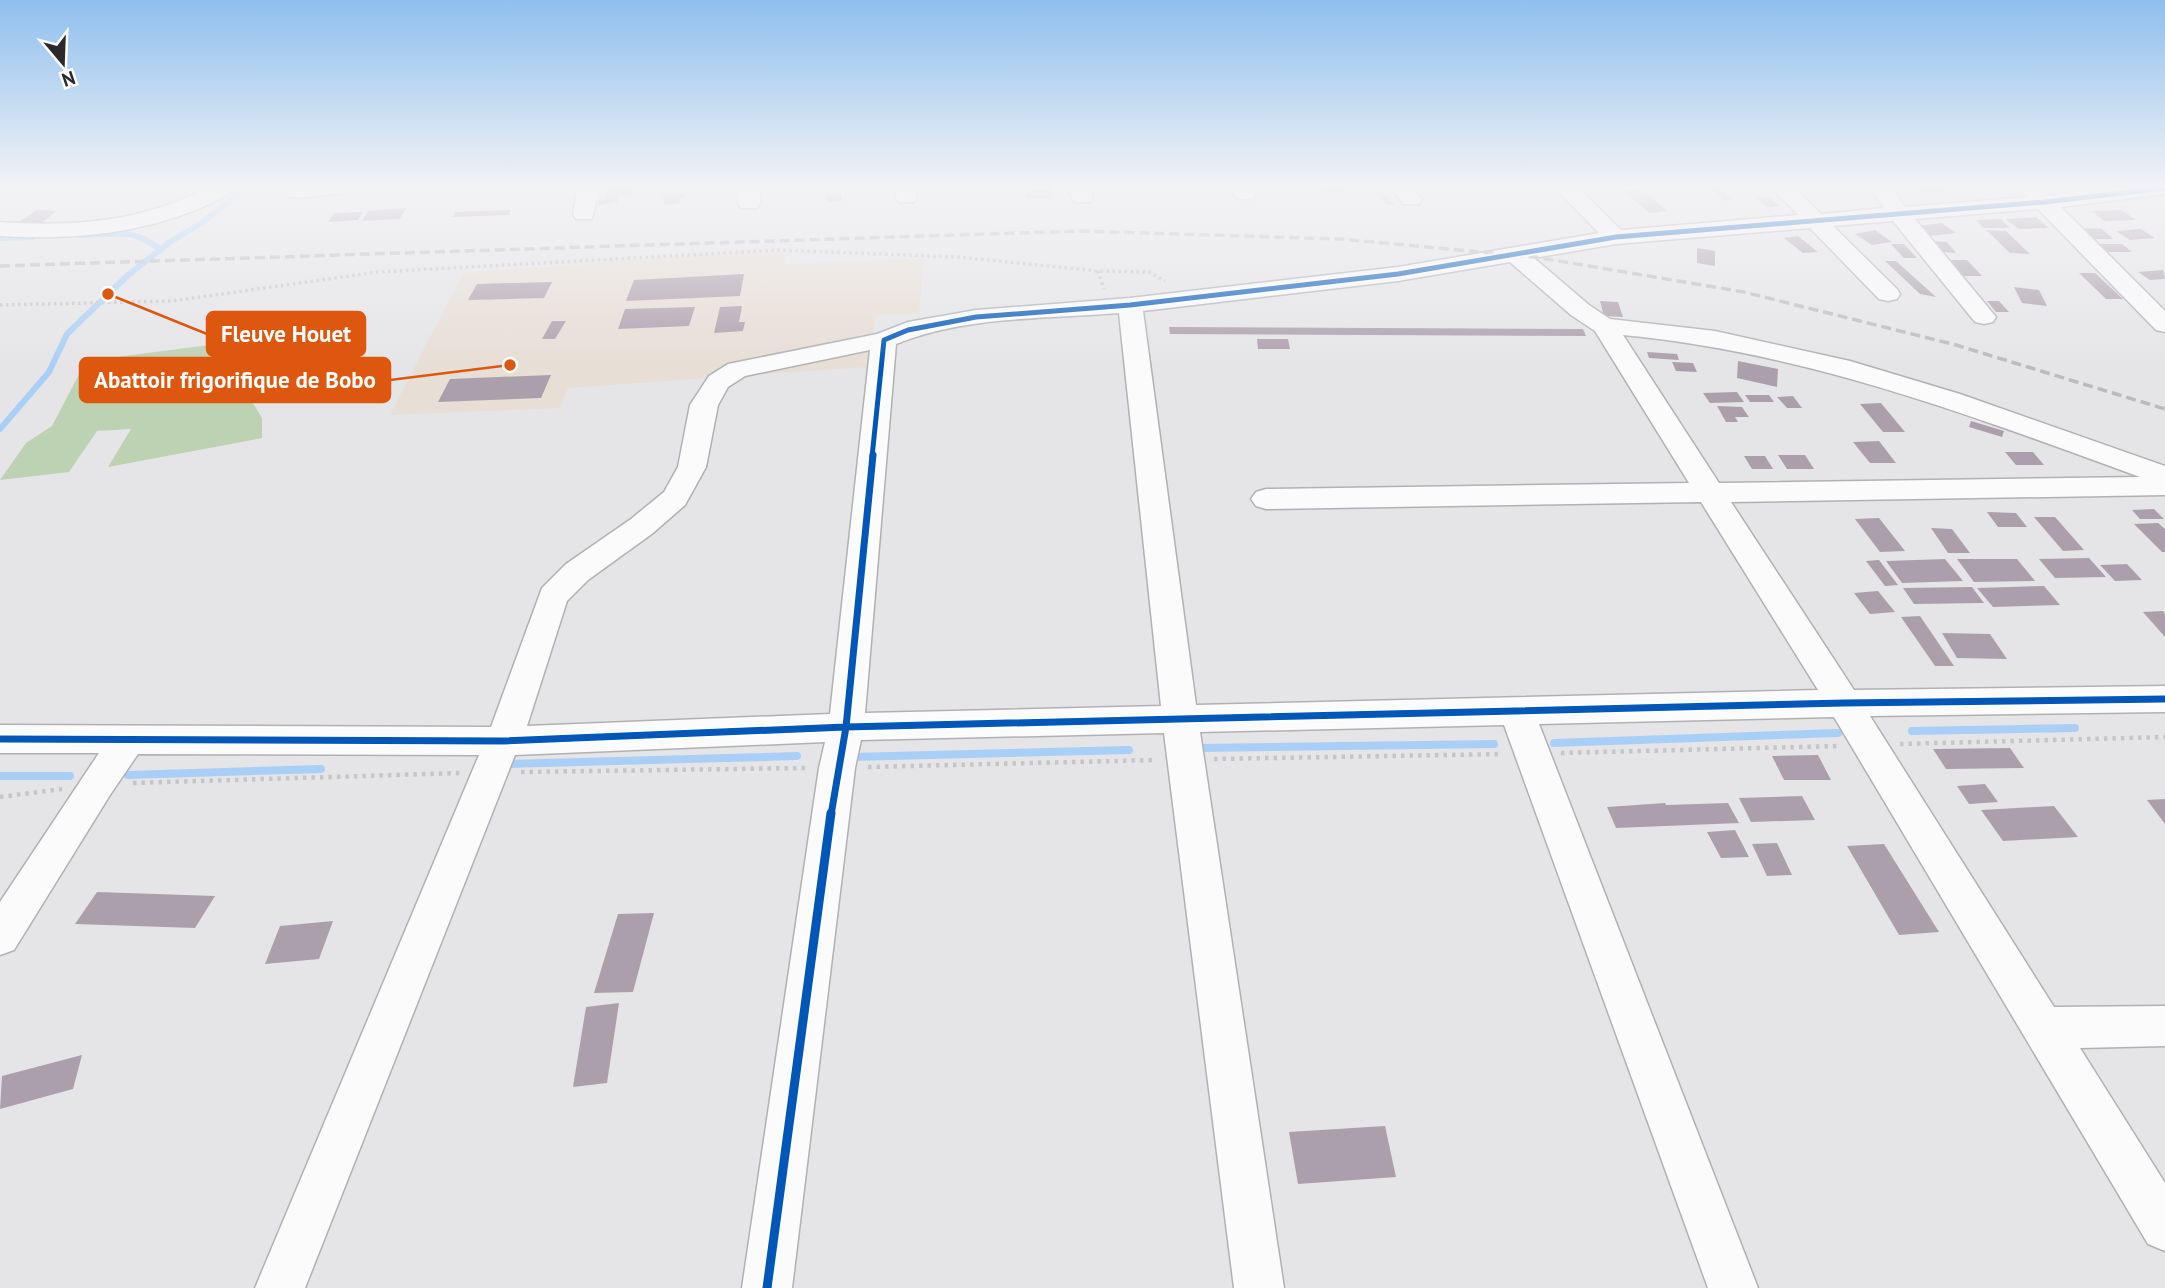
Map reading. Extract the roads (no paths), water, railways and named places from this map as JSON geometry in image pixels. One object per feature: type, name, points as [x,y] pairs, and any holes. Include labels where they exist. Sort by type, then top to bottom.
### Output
[{"type":"street","points":[[279,1288],[496,756],[553,596],[577,572],[642,526],[675,498],[692,467],[704,405],[718,382],[737,370],[758,364],[884,340],[908,330],[976,317],[1174,300],[1398,274],[1556,247]]},
{"type":"street","points":[[1841,247],[1888,294]]},
{"type":"street","points":[[1926,247],[1984,317]]},
{"type":"street","points":[[2088,247],[2165,325]]},
{"type":"street","points":[[1515,254],[1580,310],[1604,326],[1844,703],[2165,1227]]},
{"type":"street","points":[[1130,304],[1185,759],[1259,1288]]},
{"type":"street","points":[[1604,326],[1732,341],[1844,367],[1927,392],[2165,476]]},
{"type":"street","points":[[767,1288],[837,768],[846,726],[884,340]]},
{"type":"street","points":[[1266,499],[2165,486]]},
{"type":"street","points":[[0,739],[130,739],[496,756],[846,726],[1844,703],[2165,699]]},
{"type":"street","points":[[1516,710],[1734,1288]]},
{"type":"street","points":[[0,937],[97,784],[130,739]]},
{"type":"street","points":[[2042,1028],[2165,1026]]},
{"type":"waterway","points":[[157,247],[160,250]]},
{"type":"waterway","points":[[0,429],[49,372],[67,334],[127,276],[160,250]]},
{"type":"waterway","points":[[1912,731],[2075,728]]},
{"type":"waterway","points":[[1554,743],[1838,733]]},
{"type":"waterway","points":[[1201,748],[1494,744]]},
{"type":"waterway","points":[[852,757],[1129,750]]},
{"type":"waterway","points":[[505,764],[797,756]]},
{"type":"waterway","points":[[128,775],[321,769]]},
{"type":"waterway","points":[[0,776],[70,776]]},
{"type":"railway","points":[[0,266],[583,247]]},
{"type":"railway","points":[[1428,247],[1535,257],[1744,292],[1956,345],[2165,409]]},
{"type":"place","name":"Fleuve Houet","points":[[108,294]]},
{"type":"place","name":"Abattoir frigorifique de Bobo","points":[[510,365]]}]
